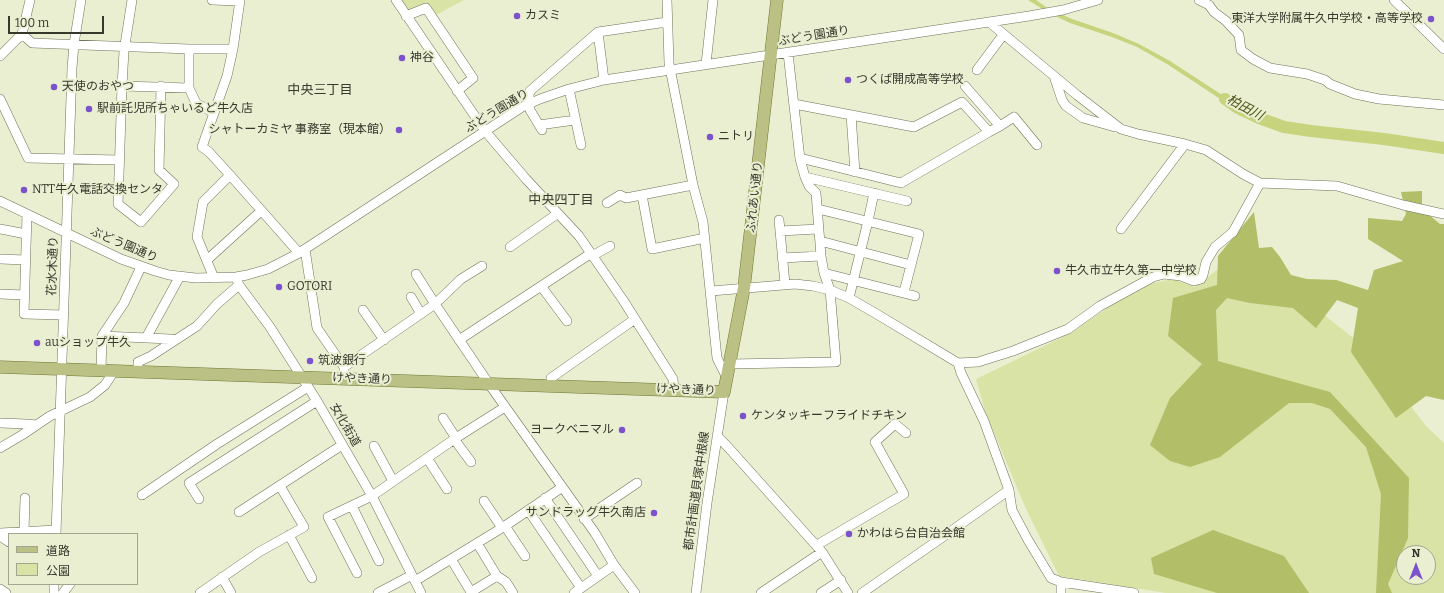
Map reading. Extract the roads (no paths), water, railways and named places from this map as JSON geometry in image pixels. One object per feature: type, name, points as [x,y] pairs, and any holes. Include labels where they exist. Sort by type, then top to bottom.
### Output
[{"type":"main road","name":"ふれあい通り","points":[[724,392],[744,288],[777,0]]},
{"type":"main road","name":"けやき通り","points":[[0,367],[138,372],[305,382],[344,373],[489,384],[724,392]]},
{"type":"street","points":[[0,56],[22,34],[30,0]]},
{"type":"street","name":"花水木通り","points":[[56,532],[74,44],[81,0]]},
{"type":"street","points":[[132,0],[125,46],[122,86],[118,204],[141,222],[174,184],[158,170],[161,86]]},
{"type":"street","points":[[212,0],[240,0],[233,49],[227,76],[202,147],[209,152],[261,211],[302,251],[317,328],[344,373],[384,340],[435,304],[461,279],[482,266]]},
{"type":"street","points":[[396,0],[485,131],[557,214],[579,236],[623,300],[673,379],[674,390]]},
{"type":"street","points":[[667,0],[667,22],[671,70],[693,185],[706,238],[717,358],[727,378]]},
{"type":"street","points":[[706,64],[713,0]]},
{"type":"street","name":"ぶどう園通り","points":[[0,201],[121,259],[141,267],[180,276],[237,281],[268,269],[302,251],[529,103],[569,89],[604,80],[1063,10],[1098,0]]},
{"type":"street","points":[[1199,0],[1209,5],[1214,12],[1226,21],[1239,35],[1241,50],[1253,59],[1270,68],[1307,74],[1325,80],[1330,84],[1355,94],[1380,99],[1444,105]]},
{"type":"street","points":[[1394,0],[1444,49]]},
{"type":"street","points":[[406,16],[426,8],[473,78],[457,91]]},
{"type":"street","points":[[575,120],[541,128],[530,110],[530,91],[598,32],[667,22]]},
{"type":"street","points":[[989,22],[1100,114],[1121,129]]},
{"type":"street","points":[[598,32],[604,80]]},
{"type":"street","points":[[22,34],[32,43],[233,49]]},
{"type":"street","points":[[977,70],[1003,35]]},
{"type":"street","points":[[189,48],[189,88],[196,103],[214,113]]},
{"type":"street","points":[[730,364],[836,362],[830,290],[824,273],[821,256],[816,193],[809,186],[800,158],[788,53]]},
{"type":"street","points":[[1054,76],[1062,100],[1066,106],[1083,118],[1138,134],[1206,150],[1260,183],[1337,186],[1403,205],[1444,214]]},
{"type":"street","points":[[122,86],[189,88]]},
{"type":"street","points":[[964,86],[1000,126]]},
{"type":"street","points":[[569,89],[581,145]]},
{"type":"street","points":[[0,99],[28,158],[119,160]]},
{"type":"street","points":[[794,104],[914,127],[962,102],[988,132],[987,133]]},
{"type":"street","points":[[851,115],[855,172]]},
{"type":"street","points":[[800,158],[901,183],[1014,117],[1037,145]]},
{"type":"street","points":[[1121,229],[1185,144]]},
{"type":"street","points":[[214,278],[197,237],[203,202],[230,175]]},
{"type":"street","points":[[805,177],[907,201]]},
{"type":"street","points":[[711,291],[785,284],[813,286],[830,290],[849,298],[958,363],[978,362],[1013,351],[1068,329],[1100,306],[1153,277],[1164,274],[1181,276],[1194,281],[1201,279],[1206,262],[1215,247],[1233,232],[1260,183]]},
{"type":"street","points":[[607,203],[620,195],[626,198],[693,185]]},
{"type":"street","points":[[849,298],[874,193]]},
{"type":"street","points":[[642,194],[652,249],[706,238]]},
{"type":"street","points":[[818,210],[918,234],[904,292]]},
{"type":"street","points":[[207,260],[261,211]]},
{"type":"street","points":[[27,214],[24,314],[64,315]]},
{"type":"street","points":[[510,247],[557,214]]},
{"type":"street","points":[[778,220],[785,284]]},
{"type":"street","points":[[0,229],[26,234]]},
{"type":"street","points":[[780,231],[818,229]]},
{"type":"street","points":[[820,241],[911,265]]},
{"type":"street","points":[[459,340],[541,286],[591,255],[610,246]]},
{"type":"street","points":[[782,258],[821,256]]},
{"type":"street","points":[[0,259],[25,260]]},
{"type":"street","points":[[101,371],[102,336],[124,303],[141,267]]},
{"type":"street","points":[[824,273],[915,296]]},
{"type":"street","points":[[416,274],[489,384],[634,593]]},
{"type":"street","points":[[146,338],[180,276]]},
{"type":"street","points":[[138,372],[138,362],[151,356],[197,326],[237,281]]},
{"type":"street","name":"女化街道","points":[[237,281],[270,327],[317,401],[372,496],[421,593]]},
{"type":"street","points":[[541,286],[567,321]]},
{"type":"street","points":[[0,294],[24,295]]},
{"type":"street","points":[[411,297],[422,314]]},
{"type":"street","points":[[363,310],[384,340]]},
{"type":"street","points":[[551,386],[551,378],[635,319]]},
{"type":"street","points":[[102,336],[175,340]]},
{"type":"street","points":[[958,363],[961,373],[984,421],[1009,490],[1012,510],[1051,578],[1061,582],[1134,593]]},
{"type":"street","points":[[0,448],[36,425],[90,397],[105,385],[114,371]]},
{"type":"street","points":[[142,495],[305,382]]},
{"type":"street","name":"都市計画道貝塚中根線","points":[[696,593],[707,503],[724,392]]},
{"type":"street","points":[[199,498],[189,483],[317,401]]},
{"type":"street","points":[[357,573],[328,517],[372,496],[455,438],[506,407]]},
{"type":"street","points":[[443,418],[471,462]]},
{"type":"street","points":[[0,423],[36,425]]},
{"type":"street","points":[[762,593],[820,548],[904,494],[875,442],[895,424],[906,433]]},
{"type":"street","points":[[717,436],[820,548],[848,593]]},
{"type":"street","points":[[238,512],[342,445]]},
{"type":"street","points":[[374,446],[393,481]]},
{"type":"street","points":[[427,458],[447,489]]},
{"type":"street","points":[[584,519],[637,483]]},
{"type":"street","points":[[200,593],[259,552],[304,527],[280,486]]},
{"type":"street","points":[[378,593],[451,559],[503,527],[561,488]]},
{"type":"street","points":[[862,593],[1009,490]]},
{"type":"street","points":[[24,532],[25,498]]},
{"type":"street","points":[[545,498],[598,576]]},
{"type":"street","points":[[484,501],[525,556]]},
{"type":"street","points":[[352,506],[379,561]]},
{"type":"street","points":[[528,510],[577,590],[614,565]]},
{"type":"street","points":[[12,533],[56,532]]},
{"type":"street","points":[[0,534],[8,541]]},
{"type":"street","points":[[289,535],[312,578]]},
{"type":"street","points":[[477,543],[498,576],[506,582],[513,593]]},
{"type":"street","points":[[451,559],[471,592],[498,576]]},
{"type":"street","points":[[222,577],[231,593]]},
{"type":"street","points":[[821,593],[840,580]]},
{"type":"street","points":[[1061,582],[1061,593]]},
{"type":"street","points":[[63,593],[69,585]]},
{"type":"street","points":[[0,588],[6,593]]},
{"type":"waterway","name":"柏田川","points":[[1225,99],[1238,108],[1259,118],[1284,127],[1444,148]]},
{"type":"place","name":"カスミ","points":[[517,16]]},
{"type":"place","name":"東洋大学附属牛久中学校・高等学校","points":[[1431,19]]},
{"type":"place","name":"神谷","points":[[402,58]]},
{"type":"place","name":"つくば開成高等学校","points":[[848,80]]},
{"type":"place","name":"天使のおやつ","points":[[54,87]]},
{"type":"place","name":"駅前託児所ちゃいるど牛久店","points":[[89,109]]},
{"type":"place","name":"シャトーカミヤ 事務室（現本館）","points":[[399,130]]},
{"type":"place","name":"ニトリ","points":[[710,137]]},
{"type":"place","name":"NTT牛久電話交換センタ","points":[[24,190]]},
{"type":"place","name":"牛久市立牛久第一中学校","points":[[1057,271]]},
{"type":"place","name":"GOTORI","points":[[279,287]]},
{"type":"place","name":"auショップ牛久","points":[[37,343]]},
{"type":"place","name":"筑波銀行","points":[[310,361]]},
{"type":"place","name":"ケンタッキーフライドチキン","points":[[743,416]]},
{"type":"place","name":"ヨークベニマル","points":[[622,430]]},
{"type":"place","name":"サンドラッグ牛久南店","points":[[654,513]]},
{"type":"place","name":"かわはら台自治会館","points":[[849,534]]},
{"type":"district","name":"中央三丁目","points":[[320,90]]},
{"type":"district","name":"中央四丁目","points":[[561,200]]}]
